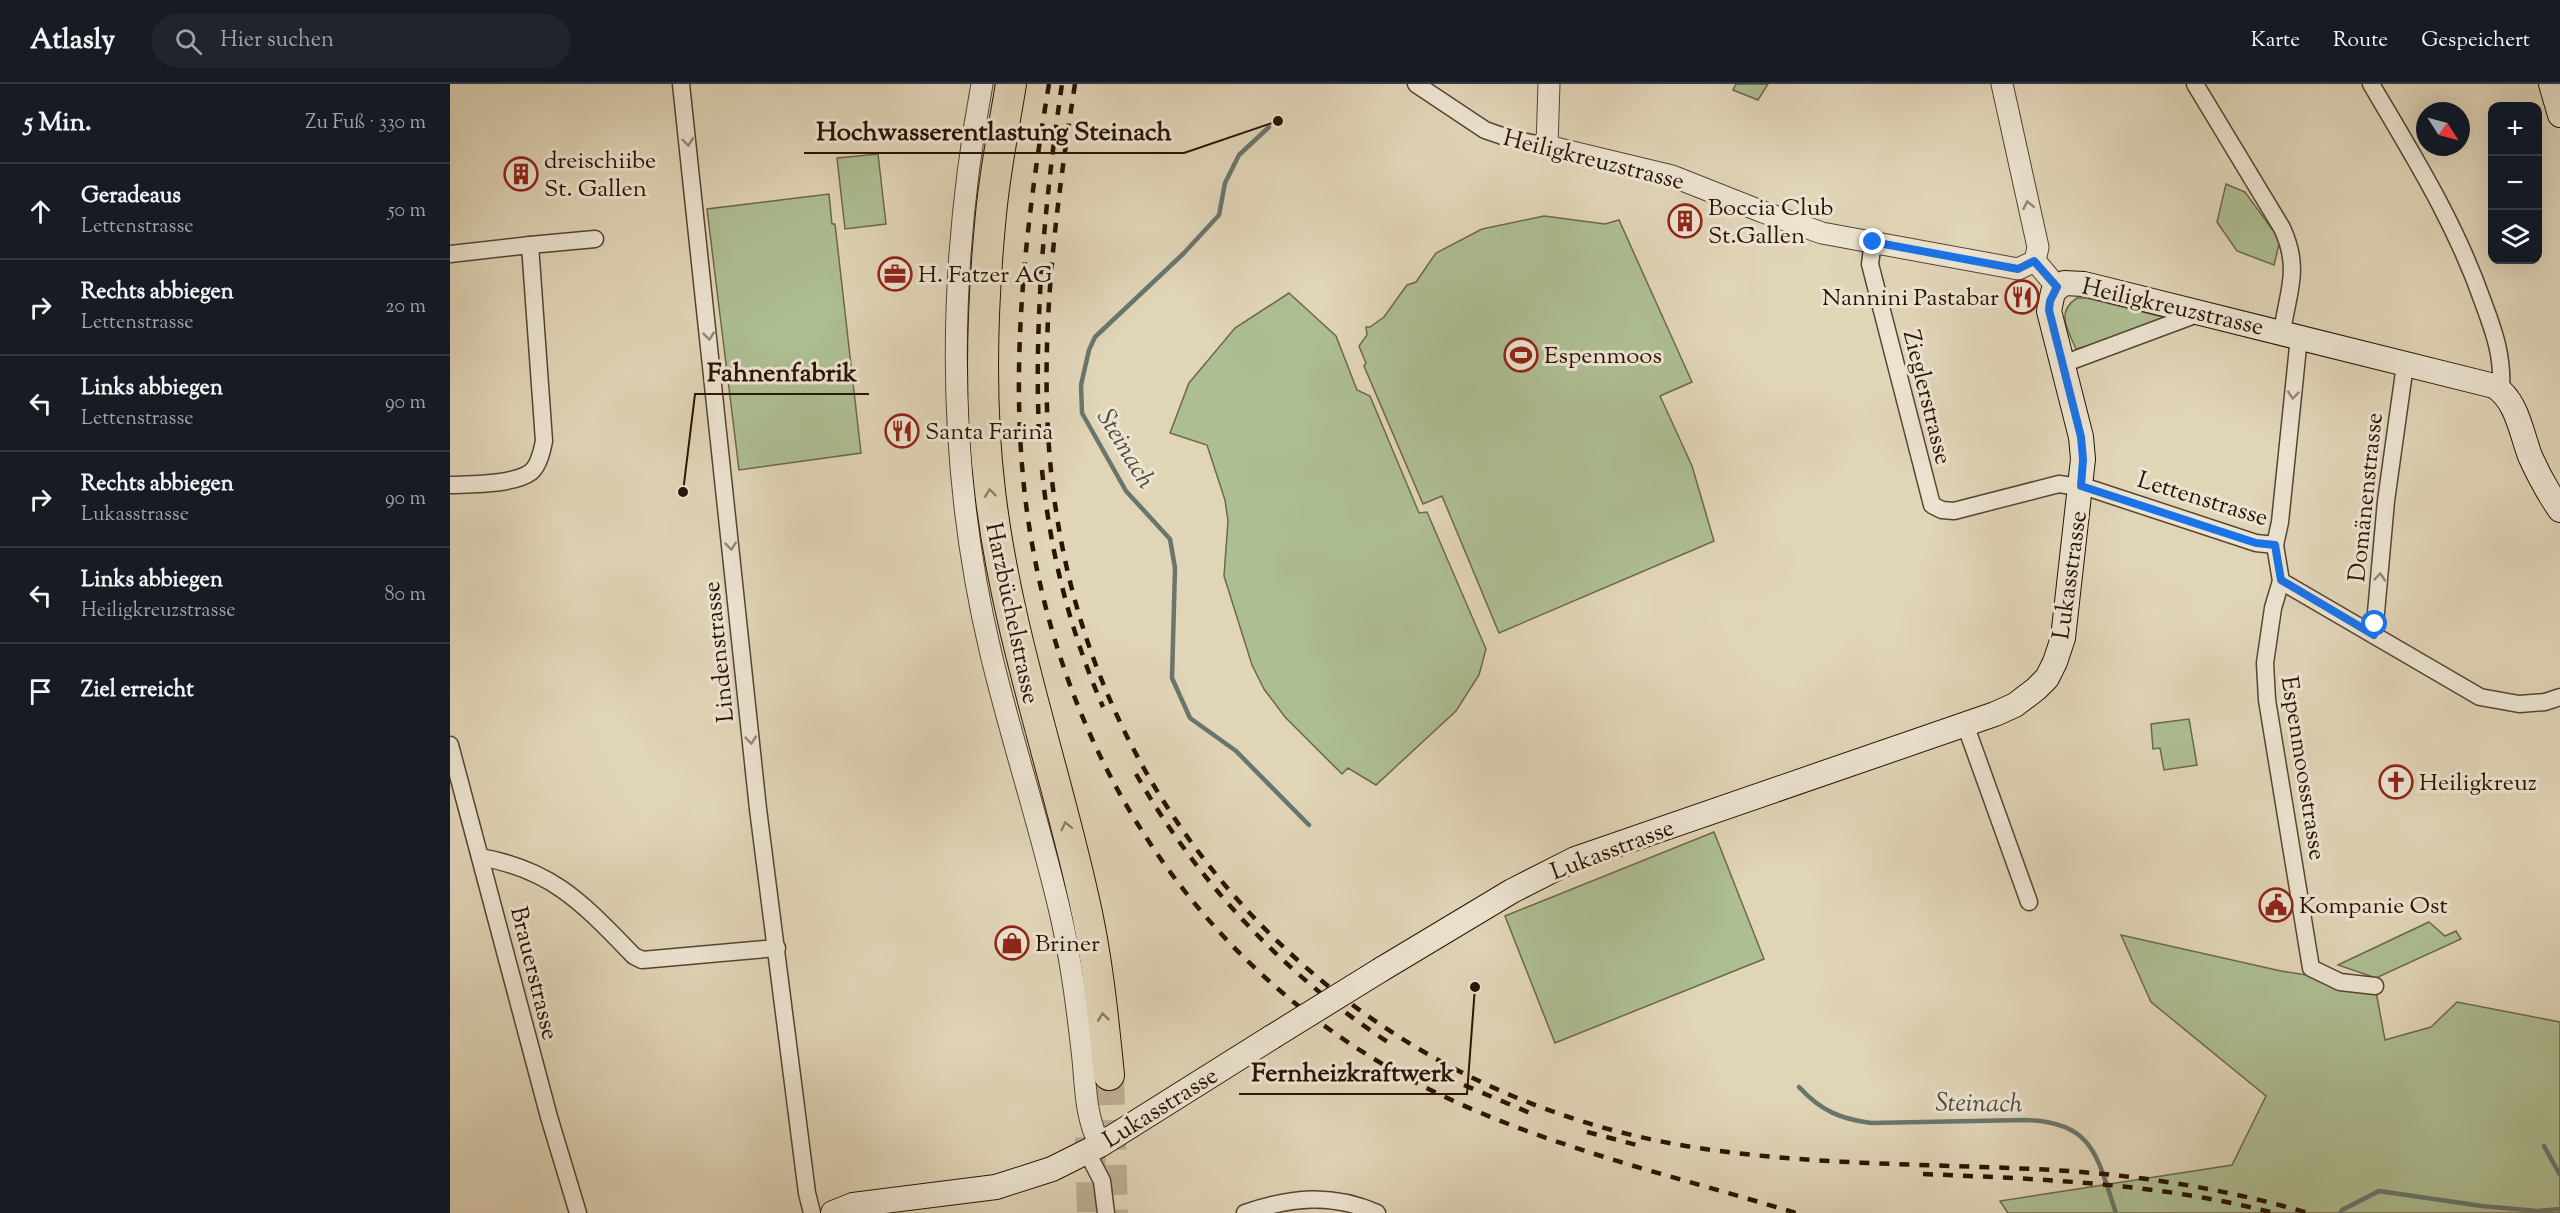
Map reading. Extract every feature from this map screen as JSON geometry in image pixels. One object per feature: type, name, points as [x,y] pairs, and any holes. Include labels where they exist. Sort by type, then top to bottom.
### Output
[{"type":"highway","points":[[1011,84],[991,213],[983,330],[984,410],[990,491],[1004,579],[1083,896],[1099,980],[1109,1075]]},
{"type":"main road","points":[[2552,84],[2560,115]]},
{"type":"main road","name":"Heiligkreuzstrasse","points":[[2057,287],[2064,283],[2084,284],[2291,334],[2488,385],[2501,391]]},
{"type":"main road","name":"Lukasstrasse","points":[[833,1213],[853,1205],[996,1187],[1028,1178],[1094,1148],[1382,969],[1512,891],[1575,859],[1995,714],[2015,705],[2047,678],[2063,638],[2081,486],[2083,459],[2081,437],[2049,310],[2050,301],[2057,287]]},
{"type":"main road","points":[[2501,391],[2518,418],[2531,457],[2560,510]]},
{"type":"street","name":"Lindenstrasse","points":[[681,84],[758,809],[807,1193],[812,1213]]},
{"type":"street","name":"Harzbüchelstrasse","points":[[982,84],[962,217],[957,291],[955,370],[960,463],[971,551],[991,653],[1061,917],[1082,1049],[1087,1106],[1094,1148]]},
{"type":"street","name":"Heiligkreuzstrasse","points":[[1416,84],[1485,130],[1510,139],[1662,173],[1806,228],[2018,269],[2034,261],[2057,287]]},
{"type":"street","points":[[1547,146],[1549,84]]},
{"type":"street","points":[[2002,84],[2038,247],[2034,261]]},
{"type":"street","points":[[2194,84],[2292,248],[2291,334],[2280,522],[2275,545]]},
{"type":"street","points":[[2371,84],[2444,207],[2470,266],[2502,359],[2501,391]]},
{"type":"street","points":[[450,254],[595,239]]},
{"type":"street","name":"Zieglerstrasse","points":[[1873,242],[1870,264],[1929,499],[1937,508],[1954,511]]},
{"type":"street","points":[[450,485],[510,480],[522,476],[532,471],[542,451],[544,420],[530,245]]},
{"type":"street","points":[[2063,364],[2201,313]]},
{"type":"street","name":"Domänenstrasse","points":[[2374,635],[2386,501],[2405,365]]},
{"type":"street","name":"Lettenstrasse","points":[[1954,511],[2059,484],[2081,486],[2256,543],[2275,545],[2281,580]]},
{"type":"street","points":[[2281,580],[2480,697],[2519,704],[2545,702],[2560,697]]},
{"type":"street","name":"Espenmoosstrasse","points":[[2281,580],[2273,608],[2265,663],[2267,700],[2311,968],[2340,982],[2375,986]]},
{"type":"street","points":[[1965,724],[2029,902]]},
{"type":"street","name":"Brauerstrasse","points":[[450,745],[543,1096],[578,1213]]},
{"type":"street","points":[[480,857],[506,861],[544,876],[578,900],[634,956],[642,960],[777,948]]},
{"type":"street","points":[[1094,1148],[1102,1181],[1106,1213]]},
{"type":"street","points":[[1245,1213],[1308,1199],[1338,1200],[1377,1213]]},
{"type":"green space","points":[[1736,84],[1768,84],[1758,100],[1733,90]]},
{"type":"green space","points":[[878,154],[886,224],[845,229],[837,158]]},
{"type":"green space","points":[[2226,184],[2245,192],[2280,240],[2274,265],[2237,251],[2217,222]]},
{"type":"green space","points":[[829,194],[832,224],[835,224],[861,453],[739,470],[707,209]]},
{"type":"green space","name":"Espenmoos","points":[[1544,216],[1605,224],[1619,220],[1692,382],[1660,396],[1692,466],[1714,541],[1499,633],[1442,496],[1423,504],[1364,366],[1366,363],[1359,346],[1367,335],[1366,327],[1370,327],[1384,317],[1407,285],[1416,282],[1436,253],[1482,229]]},
{"type":"green space","points":[[1289,293],[1336,336],[1357,390],[1370,396],[1419,513],[1427,512],[1486,649],[1479,675],[1456,711],[1376,785],[1348,768],[1342,774],[1285,717],[1264,689],[1252,665],[1224,576],[1228,521],[1225,500],[1207,445],[1170,433],[1189,383],[1235,328]]},
{"type":"green space","points":[[2077,298],[2087,298],[2167,318],[2119,337],[2076,349],[2065,322],[2065,315],[2070,303]]},
{"type":"green space","points":[[2189,719],[2197,765],[2164,770],[2160,748],[2153,749],[2151,724]]},
{"type":"green space","points":[[1714,832],[1764,959],[1555,1043],[1505,916]]},
{"type":"green space","points":[[2429,922],[2445,936],[2456,931],[2461,939],[2376,978],[2338,965]]},
{"type":"green space","points":[[2121,935],[2281,971],[2375,986],[2385,1040],[2431,1027],[2457,1002],[2560,1022],[2560,1213],[2008,1213],[2000,1201],[2232,1165],[2266,1096],[2151,1002]]},
{"type":"waterway","name":"Steinach","points":[[1269,127],[1239,155],[1225,183],[1219,215],[1184,253],[1095,337],[1089,350],[1081,385],[1082,413],[1126,491],[1170,539],[1175,568],[1172,678],[1190,718],[1236,751],[1309,825]]},
{"type":"waterway","name":"Steinach","points":[[1799,1087],[1815,1102],[1831,1112],[1871,1123],[2026,1120],[2049,1122],[2066,1128],[2080,1136],[2090,1147],[2104,1176],[2116,1213]]},
{"type":"waterway","points":[[2544,1146],[2560,1175]]},
{"type":"waterway","name":"Steinach","points":[[2340,1213],[2379,1191],[2482,1206],[2537,1211],[2560,1209]]},
{"type":"tunnel","points":[[1109,1075],[1113,1213]]},
{"type":"tunnel","points":[[1090,1137],[1092,1213]]},
{"type":"railway","points":[[1049,84],[1034,184],[1023,285],[1019,386],[1024,487],[1039,580],[1064,669],[1099,754],[1144,834],[1198,907],[1261,973],[1333,1032],[1413,1081],[1505,1123],[1553,1140],[1796,1213]]},
{"type":"railway","points":[[1039,434],[1038,346],[1042,258],[1062,84]]},
{"type":"railway","points":[[1075,84],[1060,191],[1049,300],[1047,409],[1050,463],[1057,517],[1085,635],[1131,745],[1193,845],[1269,933],[1358,1009],[1458,1071],[1568,1117],[1686,1146],[1734,1153],[1829,1161],[2021,1168],[2099,1174],[2219,1191],[2308,1213]]},
{"type":"railway","points":[[1042,470],[1050,531],[1063,591],[1071,620],[1103,707]]},
{"type":"railway","points":[[1136,774],[1187,853],[1247,924],[1315,988],[1391,1044]]},
{"type":"railway","points":[[1464,1085],[1530,1113]]},
{"type":"railway","points":[[1587,1132],[1637,1145]]},
{"type":"railway","points":[[1923,1174],[2100,1184],[2187,1195],[2274,1213]]},
{"type":"place","name":"Hochwasserentlastung Steinach","points":[[1278,121]]},
{"type":"place","name":"dreischiibe St. Gallen","points":[[521,174]]},
{"type":"place","name":"Boccia Club St.Gallen","points":[[1685,221]]},
{"type":"place","name":"H. Fatzer AG","points":[[895,274]]},
{"type":"place","name":"Nannini Pastabar","points":[[2022,297]]},
{"type":"place","name":"Espenmoos","points":[[1521,355]]},
{"type":"place","name":"Santa Farina","points":[[902,431]]},
{"type":"place","name":"Fahnenfabrik","points":[[683,492]]},
{"type":"place","name":"Heiligkreuz","points":[[2396,782]]},
{"type":"place","name":"Kompanie Ost","points":[[2276,905]]},
{"type":"place","name":"Briner","points":[[1012,943]]},
{"type":"place","name":"Fernheizkraftwerk","points":[[1475,987]]},
{"type":"route","points":[[1873,242],[2018,269],[2029,266],[2034,261],[2057,287],[2053,292],[2049,310],[2081,437],[2083,459],[2081,486],[2256,543],[2275,545],[2281,580],[2374,635],[2375,624]]}]
